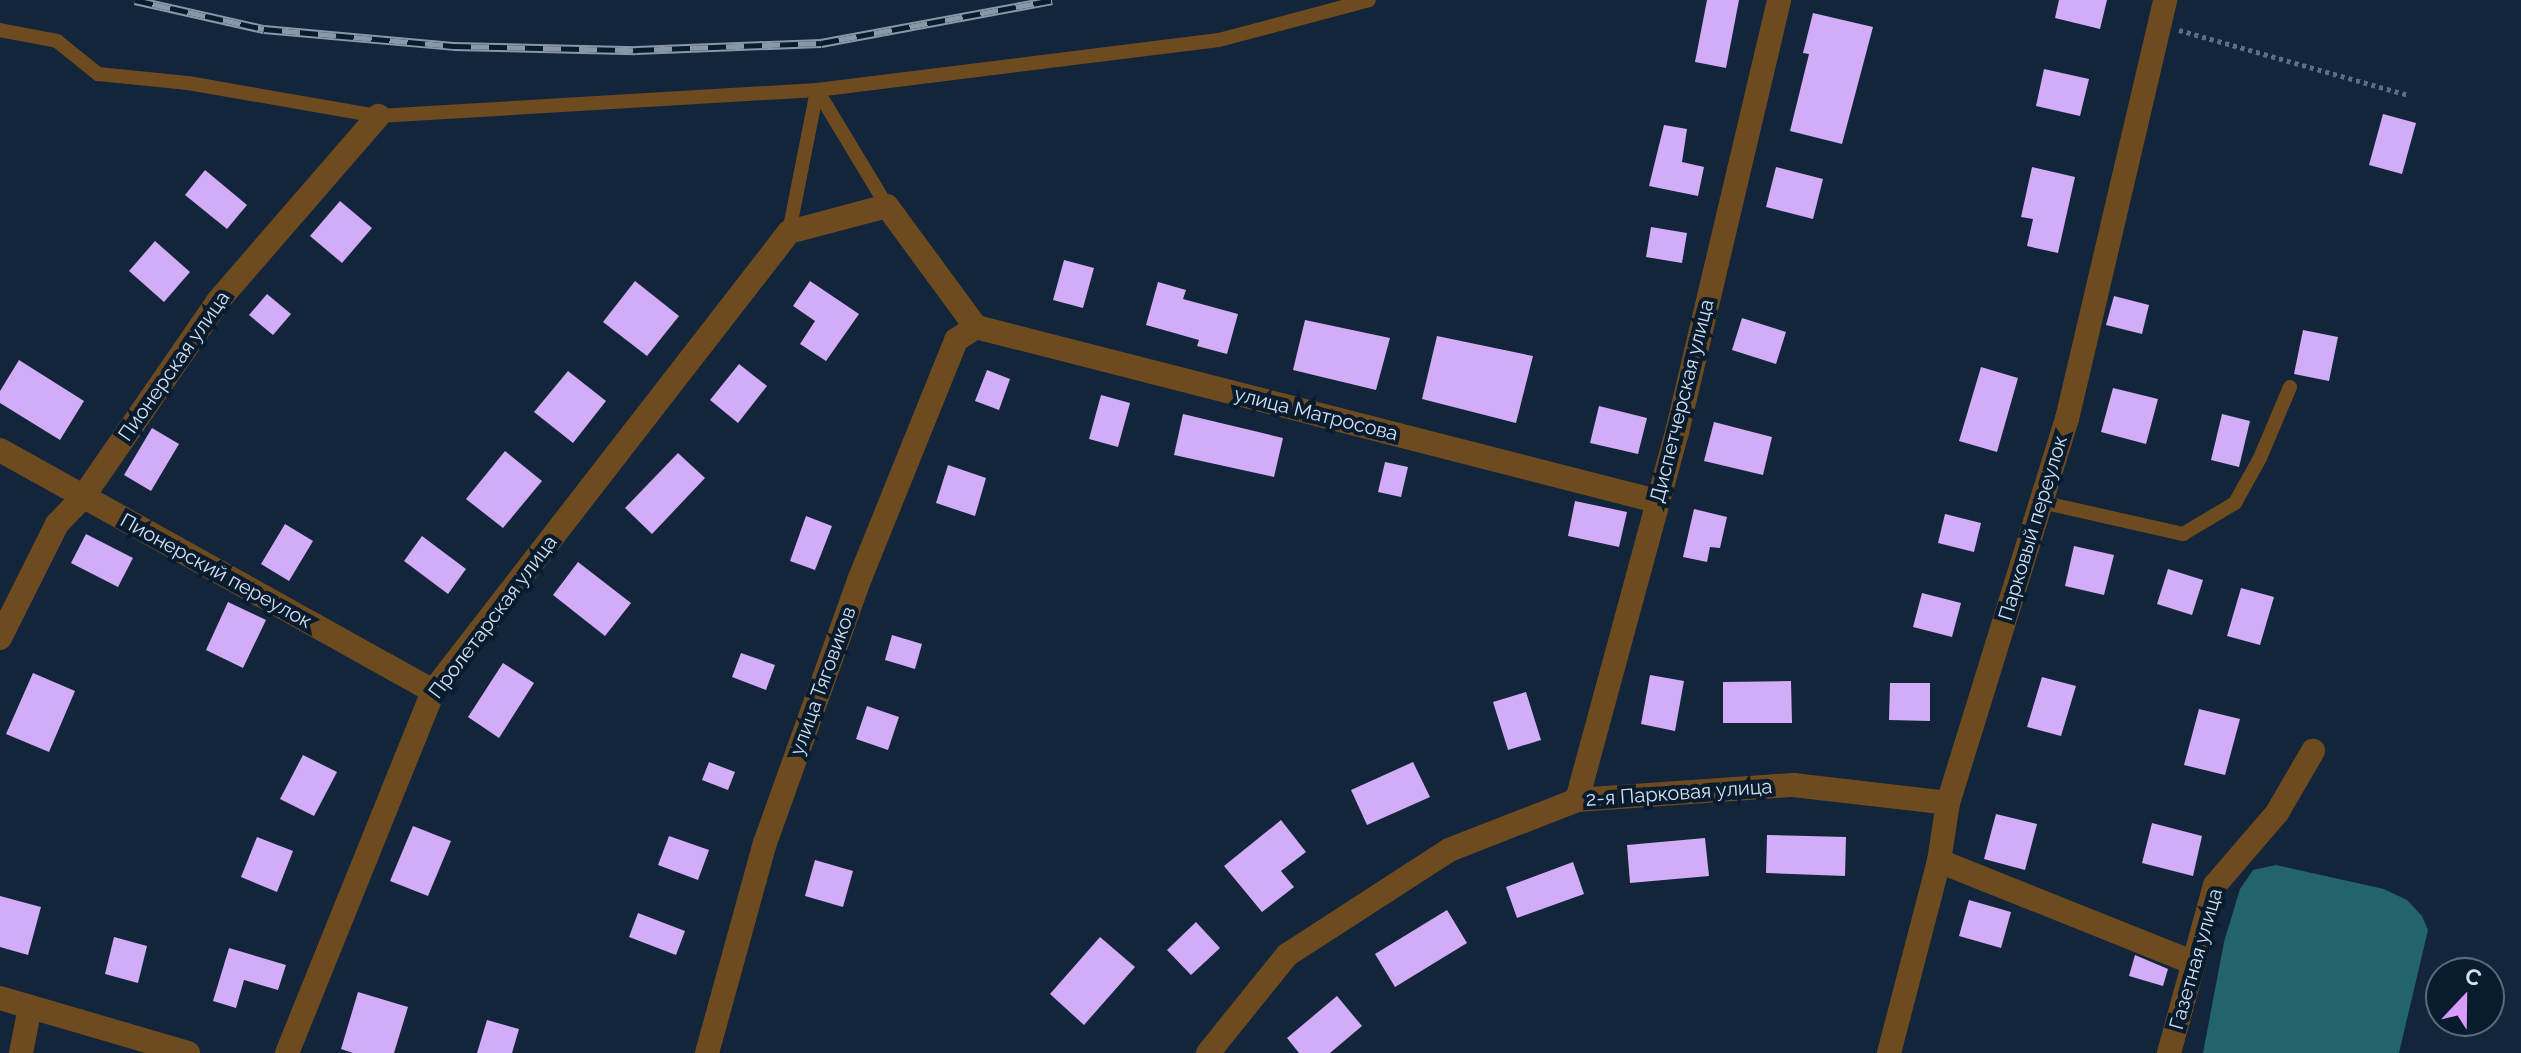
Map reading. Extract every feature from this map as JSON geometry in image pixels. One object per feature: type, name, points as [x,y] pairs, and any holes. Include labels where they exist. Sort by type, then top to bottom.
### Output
[{"type":"street","name":"Диспетчерская улица","points":[[1577,800],[1677,432],[1779,0]]},
{"type":"street","name":"Парковый переулок","points":[[1889,1053],[1939,861],[1948,803],[2067,419],[2165,0]]},
{"type":"street","name":"Пионерская улица","points":[[0,638],[57,524],[83,497],[218,301],[378,116]]},
{"type":"street","points":[[789,232],[887,206],[976,327]]},
{"type":"street","name":"Пролетарская улица","points":[[287,1053],[433,691],[789,232]]},
{"type":"street","name":"улица Матросова","points":[[976,327],[1656,501]]},
{"type":"street","name":"улица Тяговиков","points":[[707,1053],[765,843],[860,578],[956,340],[976,327]]},
{"type":"street","name":"Пионерский переулок","points":[[0,450],[433,691]]},
{"type":"street","name":"Газетная улица","points":[[2169,1053],[2215,885],[2277,813],[2313,751]]},
{"type":"street","name":"2-я Парковая улица","points":[[1208,1053],[1287,955],[1449,850],[1577,800],[1793,785],[1948,803]]},
{"type":"street","points":[[1939,861],[2192,962]]},
{"type":"street","points":[[0,998],[188,1053]]},
{"type":"street","points":[[21,1053],[30,1007]]},
{"type":"lane","points":[[0,30],[57,41],[98,74],[188,83],[378,116],[817,90],[1219,40],[1369,0]]},
{"type":"lane","points":[[817,90],[887,206]]},
{"type":"lane","points":[[789,232],[817,90]]},
{"type":"lane","points":[[2041,502],[2183,534],[2235,503],[2260,458],[2290,387]]},
{"type":"path","points":[[2159,25],[2408,95]]},
{"type":"shaded area","points":[[2276,865],[2384,889],[2407,900],[2422,916],[2428,930],[2399,1053],[2203,1053],[2224,942],[2240,889],[2253,870]]},
{"type":"building","points":[[1707,0],[1739,0],[1726,68],[1695,62]]},
{"type":"building","points":[[2059,0],[2107,0],[2100,29],[2055,18]]},
{"type":"building","points":[[1813,13],[1873,27],[1842,144],[1790,131],[1809,54],[1803,53]]},
{"type":"building","points":[[2044,69],[2089,79],[2080,116],[2036,106]]},
{"type":"building","points":[[2383,114],[2416,123],[2402,174],[2369,165]]},
{"type":"building","points":[[1664,125],[1687,129],[1682,162],[1704,167],[1698,196],[1649,186]]},
{"type":"building","points":[[1776,167],[1823,179],[1813,219],[1766,207]]},
{"type":"building","points":[[2032,167],[2075,177],[2058,253],[2027,246],[2033,219],[2021,217]]},
{"type":"building","points":[[205,170],[247,205],[227,229],[185,195]]},
{"type":"building","points":[[340,201],[372,228],[342,263],[310,236]]},
{"type":"building","points":[[1651,227],[1687,233],[1682,263],[1646,257]]},
{"type":"building","points":[[155,241],[190,272],[164,302],[129,271]]},
{"type":"building","points":[[1064,260],[1094,268],[1083,308],[1053,300]]},
{"type":"building","points":[[635,281],[679,316],[647,356],[603,322]]},
{"type":"building","points":[[810,281],[859,314],[826,361],[800,344],[815,321],[793,306]]},
{"type":"building","points":[[1158,282],[1186,290],[1183,299],[1238,314],[1227,354],[1197,346],[1199,340],[1146,325]]},
{"type":"building","points":[[267,294],[291,314],[273,335],[249,315]]},
{"type":"building","points":[[2114,296],[2149,305],[2142,334],[2106,325]]},
{"type":"building","points":[[1742,318],[1786,332],[1776,364],[1732,350]]},
{"type":"building","points":[[1305,320],[1390,338],[1376,390],[1293,370]]},
{"type":"building","points":[[2303,330],[2338,337],[2329,381],[2294,374]]},
{"type":"building","points":[[1437,336],[1533,356],[1516,423],[1422,399]]},
{"type":"building","points":[[19,360],[84,401],[60,440],[0,403],[0,391]]},
{"type":"building","points":[[739,364],[767,386],[738,423],[710,400]]},
{"type":"building","points":[[1981,367],[2018,378],[1997,452],[1959,441]]},
{"type":"building","points":[[987,370],[1010,379],[999,410],[975,401]]},
{"type":"building","points":[[568,371],[606,401],[573,443],[534,412]]},
{"type":"building","points":[[2113,388],[2158,399],[2146,444],[2101,432]]},
{"type":"building","points":[[1101,395],[1130,403],[1118,447],[1089,439]]},
{"type":"building","points":[[1599,406],[1647,418],[1638,454],[1590,443]]},
{"type":"building","points":[[1183,414],[1283,438],[1274,477],[1174,455]]},
{"type":"building","points":[[2222,414],[2250,421],[2239,467],[2211,460]]},
{"type":"building","points":[[1714,422],[1772,437],[1763,475],[1704,461]]},
{"type":"building","points":[[152,428],[179,444],[151,491],[124,475]]},
{"type":"building","points":[[505,451],[542,481],[503,528],[466,499]]},
{"type":"building","points":[[678,453],[705,478],[652,534],[625,508]]},
{"type":"building","points":[[1385,462],[1408,467],[1401,497],[1378,492]]},
{"type":"building","points":[[948,465],[986,478],[975,516],[936,503]]},
{"type":"building","points":[[1575,501],[1627,512],[1619,547],[1568,536]]},
{"type":"building","points":[[1694,509],[1727,517],[1720,548],[1710,547],[1707,562],[1683,557]]},
{"type":"building","points":[[1945,514],[1981,523],[1974,552],[1938,543]]},
{"type":"building","points":[[806,516],[832,526],[815,570],[790,561]]},
{"type":"building","points":[[285,524],[313,541],[289,581],[261,564]]},
{"type":"building","points":[[86,534],[133,558],[118,587],[71,563]]},
{"type":"building","points":[[422,536],[466,569],[448,594],[404,561]]},
{"type":"building","points":[[2074,546],[2114,555],[2104,595],[2065,586]]},
{"type":"building","points":[[578,562],[631,603],[605,636],[553,595]]},
{"type":"building","points":[[2168,569],[2203,580],[2192,615],[2157,604]]},
{"type":"building","points":[[2241,588],[2274,597],[2260,645],[2227,636]]},
{"type":"building","points":[[1922,593],[1961,603],[1952,637],[1913,627]]},
{"type":"building","points":[[228,602],[266,620],[243,668],[206,650]]},
{"type":"building","points":[[892,635],[922,644],[915,669],[885,660]]},
{"type":"building","points":[[741,653],[775,665],[766,690],[732,677]]},
{"type":"building","points":[[503,663],[534,683],[499,738],[468,717]]},
{"type":"building","points":[[33,673],[75,691],[49,752],[6,734]]},
{"type":"building","points":[[1650,675],[1684,681],[1675,731],[1641,724]]},
{"type":"building","points":[[2042,677],[2076,686],[2061,736],[2027,727]]},
{"type":"building","points":[[1791,681],[1792,723],[1723,723],[1723,682]]},
{"type":"building","points":[[1890,683],[1930,683],[1930,721],[1889,720]]},
{"type":"building","points":[[1526,692],[1541,740],[1508,750],[1493,702]]},
{"type":"building","points":[[867,706],[899,717],[888,750],[856,739]]},
{"type":"building","points":[[2199,709],[2240,719],[2225,775],[2184,765]]},
{"type":"building","points":[[303,755],[337,772],[314,816],[280,799]]},
{"type":"building","points":[[709,762],[735,772],[728,790],[702,780]]},
{"type":"building","points":[[1413,762],[1430,797],[1367,825],[1351,790]]},
{"type":"building","points":[[1996,814],[2037,824],[2025,870],[1984,859]]},
{"type":"building","points":[[1281,820],[1306,852],[1281,871],[1294,887],[1262,912],[1224,866]]},
{"type":"building","points":[[2152,823],[2202,836],[2193,876],[2142,863]]},
{"type":"building","points":[[413,826],[451,841],[428,896],[390,881]]},
{"type":"building","points":[[1767,835],[1846,837],[1845,876],[1766,873]]},
{"type":"building","points":[[669,836],[709,850],[698,880],[658,865]]},
{"type":"building","points":[[257,837],[293,851],[277,892],[241,877]]},
{"type":"building","points":[[1705,838],[1709,876],[1630,883],[1627,845]]},
{"type":"building","points":[[815,860],[853,871],[843,907],[805,896]]},
{"type":"building","points":[[1573,862],[1584,894],[1517,918],[1506,887]]},
{"type":"building","points":[[0,896],[41,907],[28,955],[0,947]]},
{"type":"building","points":[[1969,900],[2011,912],[2001,948],[1959,936]]},
{"type":"building","points":[[1447,910],[1467,943],[1395,987],[1375,954]]},
{"type":"building","points":[[638,913],[685,931],[676,955],[629,937]]},
{"type":"building","points":[[1196,922],[1220,948],[1191,975],[1167,950]]},
{"type":"building","points":[[114,937],[147,946],[138,983],[105,974]]},
{"type":"building","points":[[1100,937],[1135,967],[1084,1025],[1050,994]]},
{"type":"building","points":[[229,948],[286,965],[278,990],[244,980],[236,1008],[213,1001]]},
{"type":"building","points":[[2135,955],[2168,969],[2163,986],[2129,976]]},
{"type":"building","points":[[358,992],[408,1007],[394,1053],[353,1053],[341,1049]]},
{"type":"building","points":[[1337,996],[1362,1026],[1330,1053],[1299,1053],[1287,1038]]},
{"type":"building","points":[[487,1020],[519,1029],[512,1053],[477,1053]]},
{"type":"railway","points":[[135,0],[264,29],[453,46],[636,50],[821,43],[1052,0]]}]
